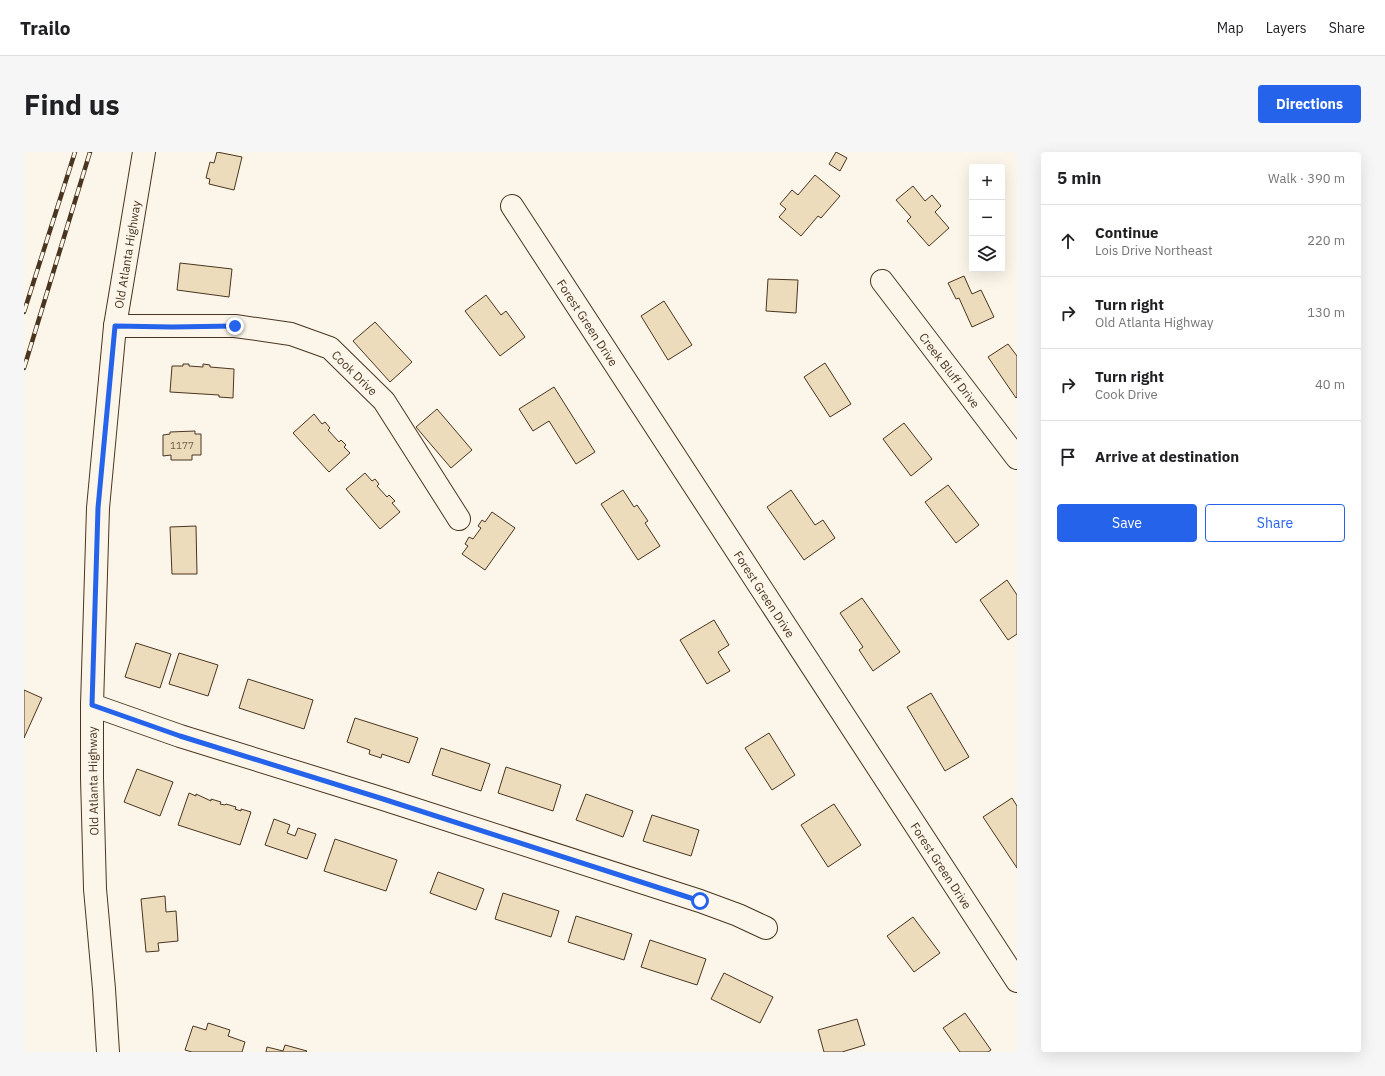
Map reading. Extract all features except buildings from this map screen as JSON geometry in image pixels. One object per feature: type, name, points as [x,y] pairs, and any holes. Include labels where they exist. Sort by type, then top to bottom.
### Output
[{"type":"street","name":"Old Atlanta Highway","points":[[108,1052],[95,889],[92,778],[92,705],[98,508],[115,326],[144,152]]},
{"type":"street","name":"Forest Green Drive","points":[[512,206],[1017,981]]},
{"type":"street","name":"Creek Bluff Drive","points":[[882,281],[1017,458]]},
{"type":"street","name":"Cook Drive","points":[[115,326],[235,326],[291,334],[330,348],[384,401],[460,519]]},
{"type":"street","points":[[92,705],[180,736],[380,798],[700,901],[766,928]]},
{"type":"railway","points":[[24,312],[75,152]]},
{"type":"railway","points":[[24,368],[90,152]]},
{"type":"route","points":[[235,326],[115,326],[98,508],[92,705],[180,736],[380,798],[700,901]]}]
